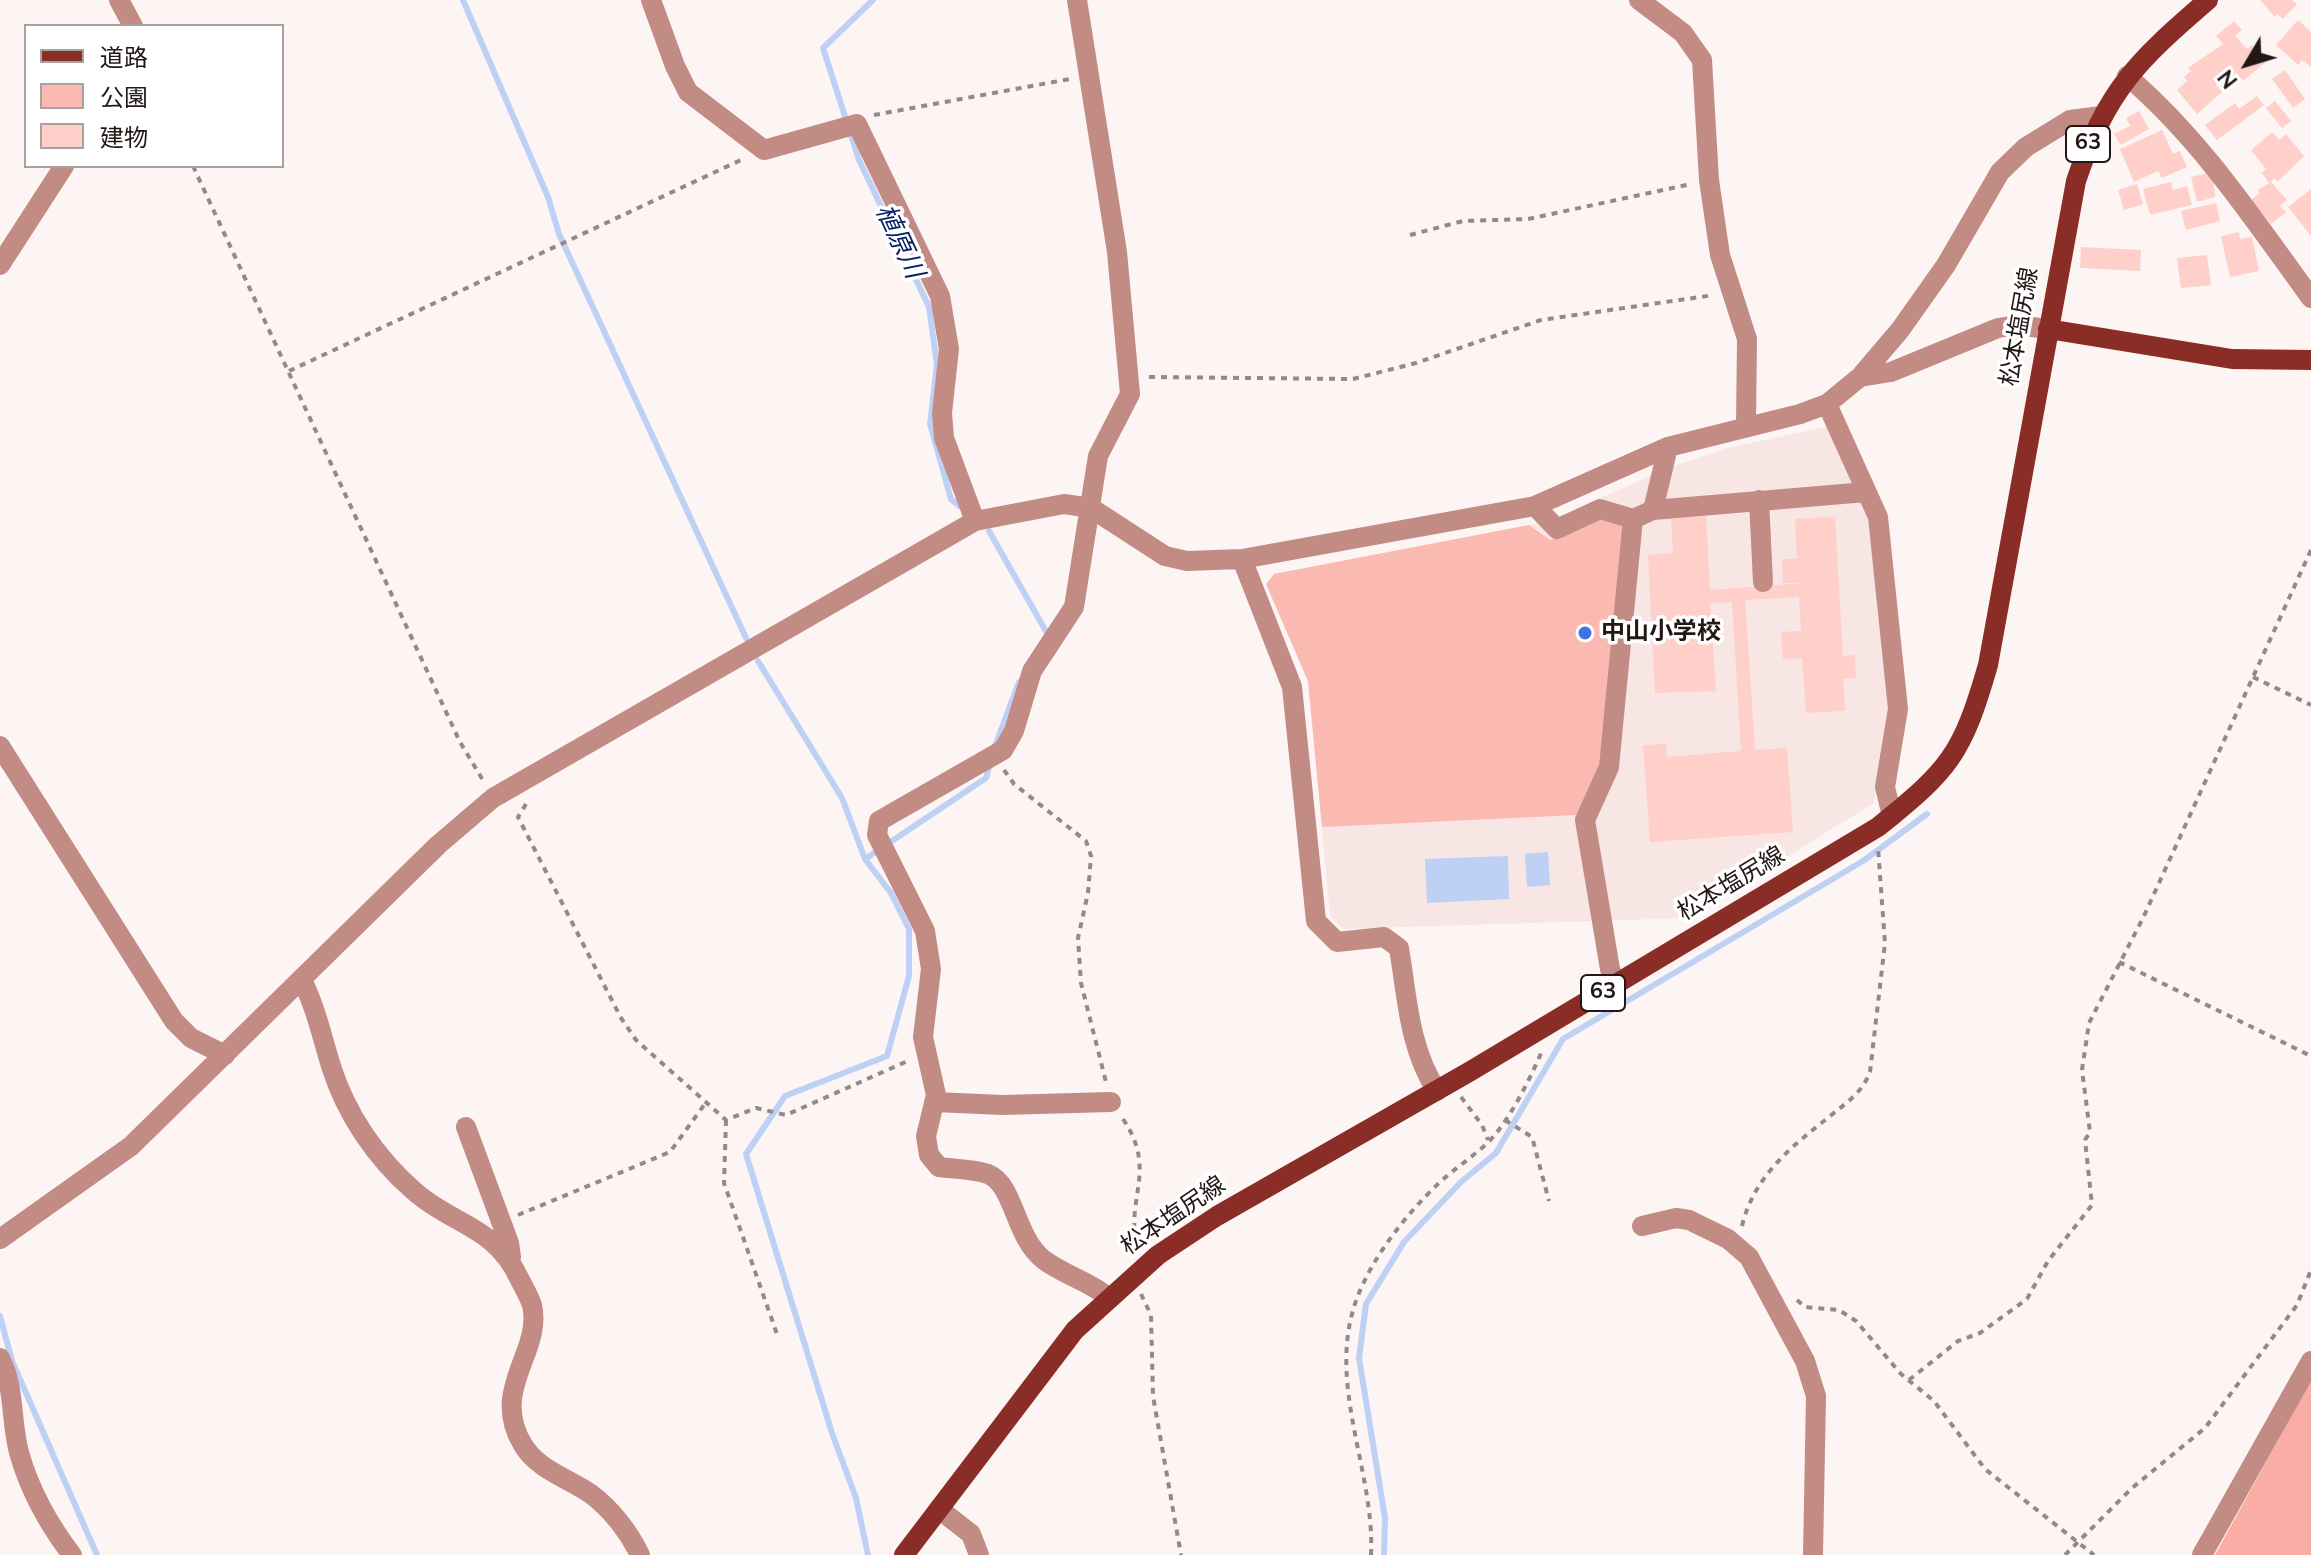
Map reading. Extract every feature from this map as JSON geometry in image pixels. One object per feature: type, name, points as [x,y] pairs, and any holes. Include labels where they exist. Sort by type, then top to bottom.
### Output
[{"type":"main road","name":"松本塩尻線","points":[[904,1555],[1035,1379],[1108,1297],[1139,1270],[1217,1216],[1552,1023],[1885,822],[1916,799],[1949,764],[1970,728],[1988,665],[2076,181],[2101,116],[2127,76],[2208,0]]},
{"type":"main road","points":[[2048,329],[2232,359],[2311,360]]},
{"type":"street","points":[[119,0],[132,24]]},
{"type":"street","points":[[651,0],[688,92],[764,150],[857,124],[940,296],[949,349],[942,413],[944,438],[975,521]]},
{"type":"street","points":[[1077,0],[1117,252],[1131,377],[1130,394],[1098,456],[1074,607],[1032,671],[1014,731],[996,754],[879,821],[877,835],[925,931],[931,969],[923,1037],[934,1102],[926,1136],[929,1155],[939,1167],[988,1174],[1001,1183],[1011,1200],[1018,1228],[1043,1259],[1108,1297]]},
{"type":"street","points":[[1639,0],[1683,33],[1702,60],[1709,180],[1720,255],[1747,339],[1746,426]]},
{"type":"street","points":[[2127,76],[2162,106],[2221,173],[2311,298]]},
{"type":"street","points":[[0,1239],[131,1146],[438,845],[493,798],[975,521],[1064,504],[1091,508],[1165,556],[1187,561],[1242,559],[1535,506],[1668,447],[1827,404],[1860,377],[1900,330],[1946,265],[2000,172],[2026,147],[2070,120],[2101,116]]},
{"type":"street","points":[[0,265],[63,168]]},
{"type":"street","points":[[1860,377],[1891,372],[1998,328],[2016,325],[2048,329]]},
{"type":"street","points":[[1827,404],[1878,517],[1898,709],[1885,787],[1885,822]]},
{"type":"street","points":[[1653,510],[1668,447]]},
{"type":"street","points":[[1535,506],[1557,529],[1600,509],[1633,519],[1653,510],[1866,492]]},
{"type":"street","points":[[1759,500],[1763,582]]},
{"type":"street","points":[[1616,985],[1610,969],[1585,820],[1609,767],[1633,519]]},
{"type":"street","points":[[1242,559],[1292,687],[1316,921],[1337,942],[1384,937],[1399,948],[1414,1040],[1427,1076],[1443,1087]]},
{"type":"street","points":[[0,746],[174,1021],[191,1038],[225,1055]]},
{"type":"street","points":[[302,980],[332,1069],[355,1124],[415,1192],[494,1240],[511,1261]]},
{"type":"street","points":[[934,1102],[1003,1105],[1111,1102]]},
{"type":"street","points":[[466,1127],[501,1222],[511,1261],[532,1306],[532,1325],[511,1395],[512,1422],[523,1447],[541,1466],[592,1495],[630,1535],[640,1555]]},
{"type":"street","points":[[1642,1226],[1676,1218],[1689,1220],[1728,1239],[1749,1257],[1805,1361],[1816,1396],[1813,1555]]},
{"type":"street","points":[[0,1358],[7,1372],[19,1455],[46,1520],[72,1555]]},
{"type":"street","points":[[2202,1555],[2311,1361]]},
{"type":"street","points":[[939,1509],[971,1534],[979,1555]]},
{"type":"path","points":[[857,124],[878,113],[1088,76]]},
{"type":"path","points":[[289,371],[764,150]]},
{"type":"path","points":[[194,168],[460,742],[493,798]]},
{"type":"path","points":[[1410,235],[1463,221],[1528,219],[1709,180]]},
{"type":"path","points":[[1131,377],[1353,379],[1416,363],[1541,320],[1732,293]]},
{"type":"path","points":[[1909,1380],[1958,1341],[1980,1333],[2027,1299],[2048,1261],[2092,1205],[2085,1140],[2090,1132],[2082,1070],[2089,1023],[2143,918],[2311,550]]},
{"type":"path","points":[[2253,677],[2311,705]]},
{"type":"path","points":[[996,754],[1014,784],[1086,841],[1091,856],[1088,893],[1078,938],[1081,983],[1111,1102],[1135,1136],[1143,1162],[1134,1235],[1151,1315],[1153,1396],[1181,1555]]},
{"type":"path","points":[[534,798],[518,817],[621,1018],[636,1040],[726,1120],[724,1183],[778,1337]]},
{"type":"path","points":[[1749,1257],[1743,1246],[1742,1224],[1758,1187],[1778,1158],[1863,1089],[1870,1072],[1885,943],[1885,822]]},
{"type":"path","points":[[2119,962],[2311,1056]]},
{"type":"path","points":[[1371,1555],[1363,1474],[1350,1399],[1348,1344],[1352,1314],[1362,1286],[1393,1236],[1437,1185],[1488,1141],[1505,1120],[1529,1080],[1552,1023]]},
{"type":"path","points":[[726,1120],[756,1108],[786,1115],[926,1051]]},
{"type":"path","points":[[1443,1087],[1482,1125],[1488,1141]]},
{"type":"path","points":[[501,1222],[670,1152],[707,1101]]},
{"type":"path","points":[[1505,1120],[1532,1137],[1549,1201]]},
{"type":"path","points":[[2065,1555],[2132,1488],[2205,1428],[2297,1305],[2311,1270]]},
{"type":"path","points":[[1794,1297],[1805,1307],[1839,1310],[1856,1321],[1909,1380],[1934,1401],[1985,1469],[2094,1555]]},
{"type":"shaded area","name":"中山小学校","points":[[1831,426],[1870,513],[1891,712],[1874,803],[1688,918],[1343,929],[1330,916],[1308,681],[1266,584],[1274,574],[1529,525],[1565,514],[1668,468],[1727,448]]},
{"type":"shaded area","points":[[2311,1380],[2311,1555],[2215,1555]]},
{"type":"green space","points":[[1597,517],[1624,519],[1602,767],[1576,815],[1322,827],[1308,681],[1266,584],[1274,574],[1529,525],[1550,540]]},
{"type":"water","points":[[1548,852],[1550,885],[1527,887],[1525,854]]},
{"type":"water","points":[[1508,856],[1509,899],[1427,903],[1425,859]]},
{"type":"building","points":[[2260,0],[2292,0],[2297,4],[2283,19],[2277,14],[2275,17]]},
{"type":"building","points":[[2298,20],[2311,32],[2311,67],[2302,60],[2298,65],[2276,45]]},
{"type":"building","points":[[2234,21],[2242,30],[2235,36],[2247,49],[2252,45],[2266,62],[2243,81],[2236,73],[2230,78],[2227,75],[2216,85],[2222,92],[2197,114],[2177,90],[2187,81],[2184,77],[2191,71],[2188,68],[2223,44],[2216,36]]},
{"type":"building","points":[[2285,70],[2305,99],[2293,108],[2272,79]]},
{"type":"building","points":[[2257,96],[2264,105],[2217,140],[2205,125],[2235,103],[2239,109]]},
{"type":"building","points":[[2275,101],[2291,121],[2282,128],[2266,108]]},
{"type":"building","points":[[2139,111],[2149,129],[2121,145],[2114,134],[2130,126],[2126,118]]},
{"type":"building","points":[[2162,130],[2173,154],[2180,151],[2187,167],[2162,178],[2158,171],[2134,182],[2120,149]]},
{"type":"building","points":[[2272,132],[2279,140],[2286,134],[2304,156],[2277,182],[2275,178],[2269,183],[2262,173],[2266,169],[2251,150]]},
{"type":"building","points":[[2213,175],[2215,197],[2197,202],[2191,177]]},
{"type":"building","points":[[2171,182],[2173,190],[2187,186],[2192,205],[2150,215],[2143,189]]},
{"type":"building","points":[[2271,182],[2287,200],[2280,206],[2286,212],[2271,224],[2251,200],[2260,193],[2257,190]]},
{"type":"building","points":[[2137,184],[2143,204],[2124,210],[2118,190]]},
{"type":"building","points":[[2311,189],[2311,236],[2288,207]]},
{"type":"building","points":[[2216,203],[2220,221],[2186,230],[2181,211]]},
{"type":"building","points":[[2239,232],[2240,239],[2252,237],[2259,271],[2230,277],[2221,236]]},
{"type":"building","points":[[2081,247],[2141,250],[2140,271],[2080,268]]},
{"type":"building","points":[[2207,255],[2211,285],[2181,288],[2177,258]]},
{"type":"building","points":[[1706,516],[1710,590],[1804,583],[1783,583],[1782,559],[1797,559],[1795,519],[1835,517],[1843,656],[1855,655],[1856,678],[1843,679],[1845,711],[1806,713],[1802,658],[1783,659],[1781,632],[1801,631],[1799,597],[1745,600],[1755,750],[1787,748],[1793,832],[1650,842],[1643,745],[1666,744],[1667,757],[1741,751],[1732,602],[1710,603],[1716,691],[1655,693],[1648,555],[1673,553],[1671,518]]},
{"type":"waterway","points":[[463,0],[548,197],[559,234],[746,638]]},
{"type":"waterway","name":"植原川","points":[[873,0],[823,48],[859,160],[929,307],[937,365],[930,424],[951,499],[959,506]]},
{"type":"waterway","name":"植原川","points":[[989,531],[1048,635]]},
{"type":"waterway","points":[[758,661],[842,798],[865,859],[891,893],[909,929],[909,976],[887,1056],[785,1096],[746,1154],[832,1433],[856,1498],[868,1555]]},
{"type":"waterway","name":"植原川","points":[[995,746],[1019,682]]},
{"type":"waterway","name":"植原川","points":[[865,859],[986,778],[990,764]]},
{"type":"waterway","points":[[1384,1555],[1385,1518],[1359,1358],[1366,1304],[1404,1242],[1461,1182],[1496,1153],[1563,1039],[1863,861],[1927,814]]},
{"type":"waterway","points":[[0,1316],[12,1361],[97,1555]]},
{"type":"place","name":"中山小学校","points":[[1585,633]]}]
